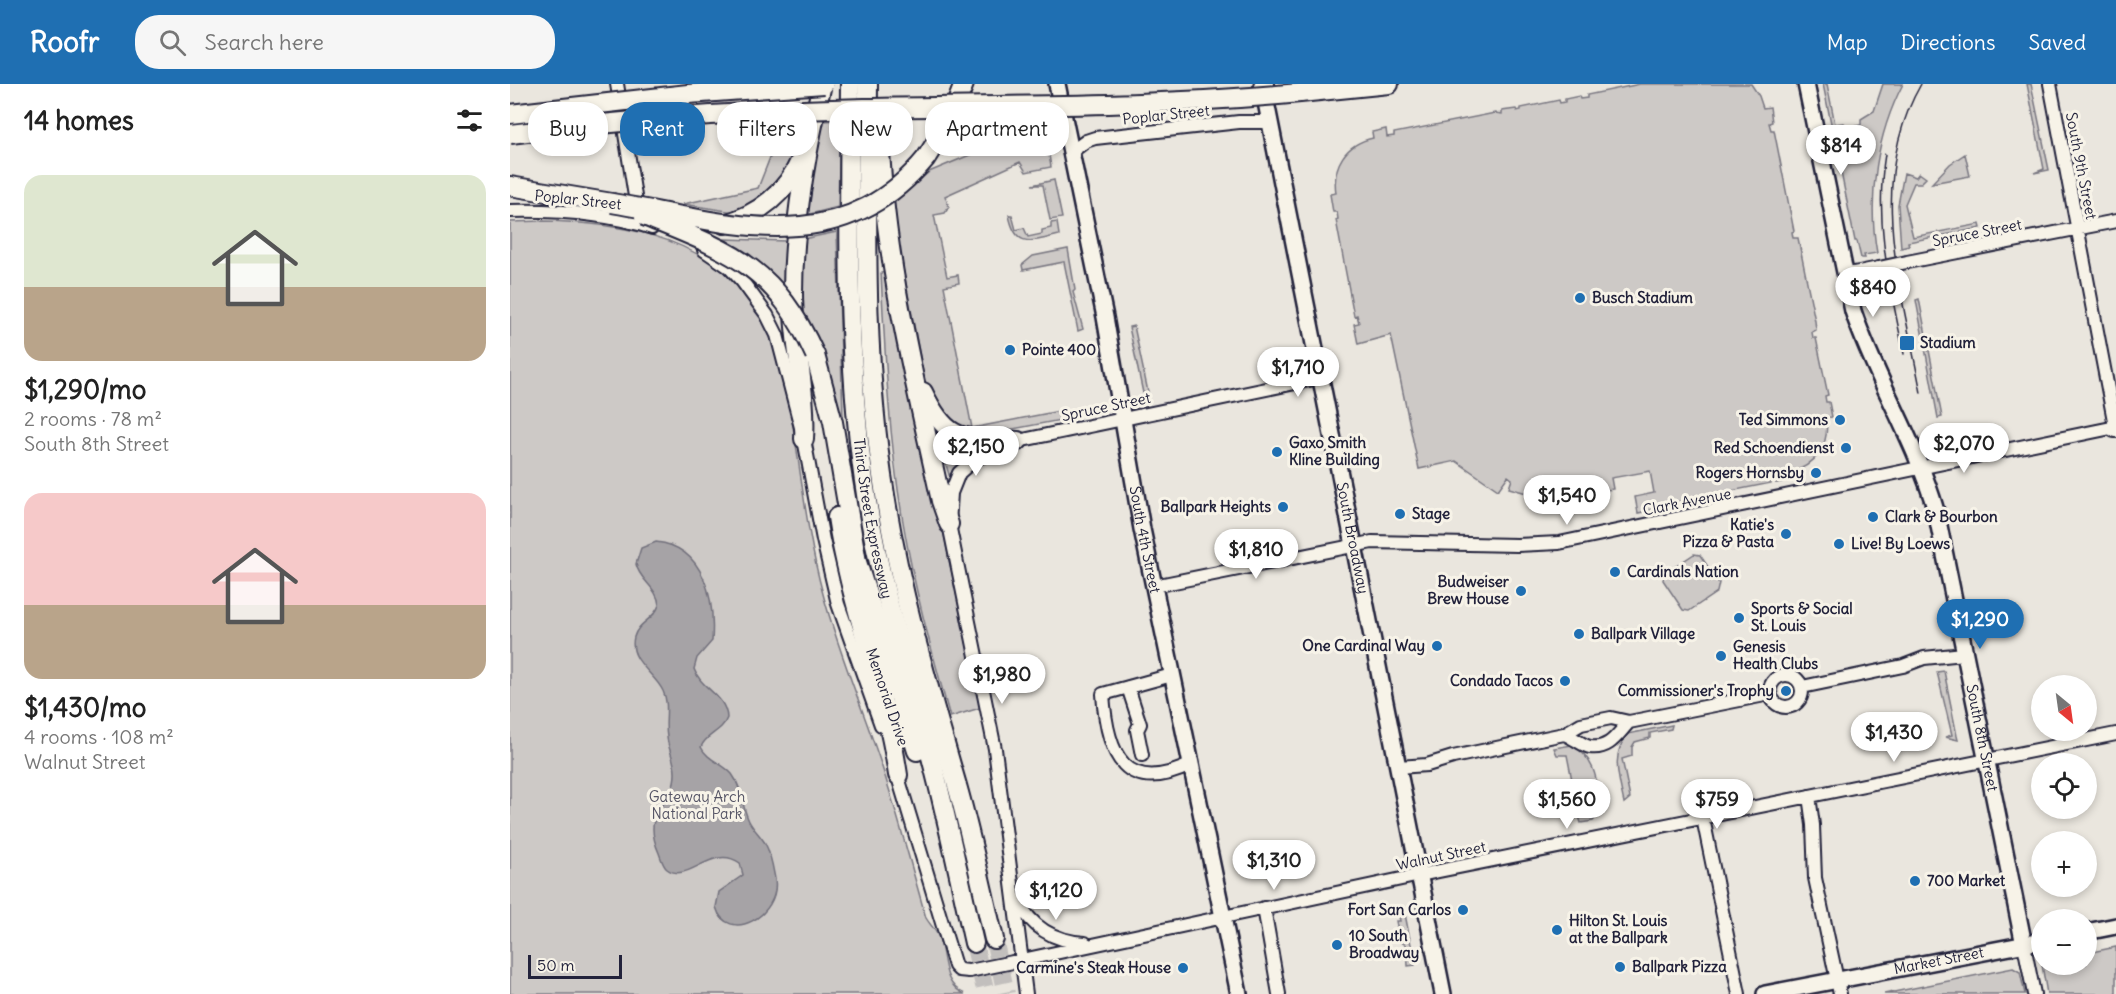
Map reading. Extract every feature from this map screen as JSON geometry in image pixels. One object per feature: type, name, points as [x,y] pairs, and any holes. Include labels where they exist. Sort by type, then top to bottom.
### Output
[{"type":"highway","points":[[510,114],[688,94],[823,84],[817,108]]},
{"type":"highway","name":"Third Street Expressway","points":[[850,84],[850,268],[862,463],[886,595],[949,831],[974,943]]},
{"type":"highway","name":"Third Street Expressway","points":[[868,84],[870,327],[880,465],[899,577],[969,830],[994,939]]},
{"type":"highway","points":[[879,84],[884,206],[915,376],[941,501],[949,524]]},
{"type":"highway","points":[[510,186],[763,228],[803,227],[845,218],[883,198],[910,177],[926,158],[950,120],[964,84]]},
{"type":"highway","points":[[510,134],[691,115],[864,108],[1126,105],[1248,98],[1389,84]]},
{"type":"highway","points":[[637,222],[653,218],[719,225],[746,217],[767,204],[784,189],[801,156]]},
{"type":"highway","points":[[804,439],[804,412],[796,354],[793,292],[807,156]]},
{"type":"highway","points":[[612,202],[717,245],[745,262],[791,310],[815,354],[826,393],[857,562],[869,606],[925,773],[949,831]]},
{"type":"highway","points":[[915,376],[929,405],[952,432],[967,440],[1018,441]]},
{"type":"highway","points":[[826,393],[836,510],[843,556],[889,722],[898,775]]},
{"type":"main road","name":"South 4th Street","points":[[1057,84],[1124,418],[1154,586],[1225,917],[1239,994]]},
{"type":"main road","name":"South 8th Street","points":[[1806,84],[1844,275],[1866,348],[1922,468],[1936,512],[2024,945]]},
{"type":"main road","name":"South Broadway","points":[[1263,85],[1268,122],[1443,994]]},
{"type":"main road","points":[[2097,930],[2116,926]]},
{"type":"main road","name":"Market Street","points":[[1765,994],[1838,987],[2031,943]]},
{"type":"street","points":[[617,84],[636,199],[637,222]]},
{"type":"street","name":"South 9th Street","points":[[2050,84],[2116,428]]},
{"type":"street","name":"Poplar Street","points":[[1071,152],[1093,138],[1239,122],[1268,122]]},
{"type":"street","name":"Poplar Street","points":[[510,211],[547,210],[637,222],[684,239],[712,254],[729,267],[757,300],[782,350],[795,414],[804,439]]},
{"type":"street","name":"Spruce Street","points":[[1844,275],[2116,221]]},
{"type":"street","name":"Spruce Street","points":[[949,524],[951,493],[959,473],[975,459],[1018,441],[1319,378]]},
{"type":"street","name":"Clark Avenue","points":[[1154,586],[1382,541],[1517,545],[1559,543],[2116,428]]},
{"type":"street","name":"Memorial Drive","points":[[804,439],[838,604],[898,775],[954,962]]},
{"type":"street","points":[[949,524],[995,749],[1015,893],[1017,961],[1026,994]]},
{"type":"street","points":[[1802,687],[1903,666],[1924,658],[1964,654]]},
{"type":"street","points":[[1172,675],[1102,694],[1110,740],[1122,765],[1146,777],[1173,774],[1192,764]]},
{"type":"street","points":[[1785,675],[1796,678],[1802,687],[1802,697],[1791,707],[1775,704],[1770,694],[1776,679],[1785,675]]},
{"type":"street","points":[[1128,687],[1132,704],[1129,711],[1132,724],[1137,730],[1142,755]]},
{"type":"street","points":[[1398,766],[1427,765],[1453,757],[1564,734],[1581,724],[1611,718],[1629,722],[1770,694]]},
{"type":"street","points":[[1564,734],[1588,748],[1596,747],[1612,742],[1629,722]]},
{"type":"street","name":"Walnut Street","points":[[954,962],[959,970],[969,971],[1420,875],[2116,734]]},
{"type":"street","points":[[1809,796],[1813,825],[1815,878],[1838,987]]},
{"type":"street","points":[[1703,818],[1739,994]]},
{"type":"street","points":[[1015,893],[1030,919],[1046,933],[1071,942],[1100,944]]},
{"type":"street","points":[[1264,908],[1279,994]]},
{"type":"street","points":[[2024,945],[2034,994]]},
{"type":"green space","name":"Busch Stadium","points":[[1640,84],[1751,84],[1763,108],[1770,107],[1772,122],[1769,123],[1771,130],[1774,130],[1794,231],[1792,232],[1793,238],[1798,238],[1815,321],[1816,330],[1812,332],[1813,338],[1816,338],[1828,395],[1825,396],[1826,402],[1829,402],[1832,417],[1826,418],[1826,437],[1819,453],[1807,465],[1789,473],[1790,480],[1776,483],[1775,479],[1770,480],[1771,483],[1661,505],[1660,502],[1657,503],[1658,509],[1638,513],[1635,497],[1654,493],[1650,471],[1611,478],[1613,489],[1576,496],[1533,485],[1530,494],[1509,488],[1512,479],[1508,476],[1498,490],[1456,461],[1419,469],[1391,335],[1358,344],[1354,324],[1359,323],[1357,315],[1354,316],[1336,220],[1338,219],[1337,212],[1333,212],[1330,194],[1336,193],[1336,174],[1342,158],[1355,145],[1373,138],[1372,132],[1386,129],[1387,137],[1394,136],[1394,133],[1495,113],[1502,114],[1502,111],[1516,109],[1517,111],[1521,108],[1559,100],[1560,103],[1565,102],[1565,99],[1579,96],[1580,99],[1587,98],[1587,95]]},
{"type":"green space","points":[[1823,84],[1827,84],[1835,124],[1844,123],[1847,128],[1861,125],[1861,119],[1874,111],[1883,84],[1903,84],[1887,124],[1876,166],[1873,210],[1877,253],[1864,255],[1865,258],[1861,258],[1857,241],[1855,241]]},
{"type":"green space","points":[[2027,84],[2031,84],[2049,170],[2034,173],[2044,169]]},
{"type":"green space","points":[[823,121],[829,121],[829,156],[839,156],[838,207],[806,215],[817,156]]},
{"type":"green space","points":[[1965,154],[1970,176],[1932,183],[1950,164]]},
{"type":"green space","points":[[771,156],[792,156],[781,184],[740,213],[683,204],[758,188]]},
{"type":"green space","points":[[967,156],[1049,156],[1051,167],[1026,172],[1020,162],[945,196],[949,207],[945,213],[934,215],[947,277],[958,275],[959,283],[944,286],[972,428],[1065,410],[1066,419],[997,432],[960,431],[929,395],[891,205],[929,172]]},
{"type":"green space","points":[[1904,173],[1916,177],[1919,173],[1926,178],[1921,183],[1914,183],[1905,204],[1913,237],[1980,224],[1981,228],[1908,242],[1909,246],[1901,248],[1898,205]]},
{"type":"green space","points":[[1054,180],[1062,218],[1050,220],[1043,185],[1032,185]]},
{"type":"green space","points":[[1009,215],[1012,215],[1016,230],[1024,228],[1028,237],[1042,234],[1042,230],[1051,228],[1051,223],[1057,222],[1059,235],[1033,241],[1021,238],[1016,234]]},
{"type":"green space","name":"Gateway Arch National Park","points":[[544,221],[623,229],[675,243],[720,269],[740,288],[763,322],[778,358],[788,397],[814,555],[829,616],[883,770],[926,918],[938,935],[946,970],[952,984],[965,994],[510,994],[510,222]]},
{"type":"green space","points":[[837,232],[843,415],[840,415],[827,367],[802,317],[803,239]]},
{"type":"green space","points":[[725,239],[786,241],[785,293],[762,266]]},
{"type":"green space","points":[[1068,249],[1075,290],[1073,292],[1083,329],[1078,331],[1064,262],[1023,270],[1022,265],[1033,256]]},
{"type":"green space","points":[[889,271],[980,708],[950,717],[918,596],[898,491],[888,398],[881,273]]},
{"type":"green space","points":[[1919,299],[1942,417],[1938,418],[1916,300]]},
{"type":"green space","points":[[1134,326],[1148,392],[1143,393],[1129,327]]},
{"type":"green space","points":[[942,430],[973,448],[973,453],[949,475],[937,433]]},
{"type":"green space","points":[[1694,554],[1700,555],[1719,583],[1717,592],[1689,611],[1683,610],[1663,580],[1664,574]]},
{"type":"green space","points":[[1944,671],[1958,740],[1945,737],[1952,735],[1937,672]]},
{"type":"green space","points":[[1672,725],[1671,729],[1650,733],[1650,738],[1635,742],[1632,747],[1632,756],[1622,759],[1630,798],[1624,803],[1617,767],[1622,742],[1628,734]]},
{"type":"green space","points":[[1572,745],[1587,757],[1597,782],[1602,810],[1593,821],[1581,823],[1578,813],[1569,812],[1578,810],[1567,755],[1557,755],[1554,748]]},
{"type":"green space","points":[[1405,914],[1415,965],[1408,966],[1407,946],[1400,941],[1396,921],[1400,921],[1399,916]]},
{"type":"green space","points":[[2116,947],[2116,994],[2047,994],[2044,975],[2097,975],[2097,951]]},
{"type":"green space","points":[[2013,968],[2020,972],[2025,994],[1884,994]]},
{"type":"shaded area","points":[[656,542],[673,546],[686,554],[704,578],[709,593],[712,641],[697,658],[694,669],[697,676],[722,703],[727,718],[722,727],[706,739],[701,747],[736,780],[749,821],[765,843],[772,861],[775,892],[770,904],[762,914],[741,925],[731,924],[722,918],[716,907],[719,892],[743,875],[740,863],[730,858],[720,858],[675,873],[664,866],[654,838],[655,817],[670,793],[675,768],[667,737],[665,696],[659,684],[638,660],[633,645],[636,632],[654,614],[659,605],[658,599],[636,564],[641,548]]},
{"type":"tunnel","points":[[994,939],[1006,994]]},
{"type":"tunnel","points":[[974,943],[986,994]]},
{"type":"tram line","points":[[1921,84],[1904,121],[1895,159],[1891,198],[1898,276],[1921,393]]},
{"type":"tram line","points":[[1885,154],[1882,179],[1882,229],[1904,354]]},
{"type":"place","name":"Busch Stadium","points":[[1580,298]]},
{"type":"place","name":"Stadium","points":[[1907,343]]},
{"type":"place","name":"Pointe 400","points":[[1010,350]]},
{"type":"place","name":"Ted Simmons","points":[[1840,420]]},
{"type":"place","name":"Red Schoendienst","points":[[1846,448]]},
{"type":"place","name":"Gaxo Smith Kline Building","points":[[1277,452]]},
{"type":"place","name":"Rogers Hornsby","points":[[1816,473]]},
{"type":"place","name":"Ballpark Heights","points":[[1283,507]]},
{"type":"place","name":"Stage","points":[[1400,514]]},
{"type":"place","name":"Clark & Bourbon","points":[[1873,517]]},
{"type":"place","name":"Katie's Pizza & Pasta","points":[[1786,534]]},
{"type":"place","name":"Live! By Loews","points":[[1839,544]]},
{"type":"place","name":"Cardinals Nation","points":[[1615,572]]},
{"type":"place","name":"Budweiser Brew House","points":[[1521,591]]},
{"type":"place","name":"Sports & Social St. Louis","points":[[1739,618]]},
{"type":"place","name":"Ballpark Village","points":[[1579,634]]},
{"type":"place","name":"One Cardinal Way","points":[[1437,646]]},
{"type":"place","name":"Genesis Health Clubs","points":[[1721,656]]},
{"type":"place","name":"Condado Tacos","points":[[1565,681]]},
{"type":"place","name":"Commissioner's Trophy","points":[[1786,691]]},
{"type":"place","name":"700 Market","points":[[1915,881]]},
{"type":"place","name":"Fort San Carlos","points":[[1463,910]]},
{"type":"place","name":"Hilton St. Louis at the Ballpark","points":[[1557,930]]},
{"type":"place","name":"10 South Broadway","points":[[1337,945]]},
{"type":"place","name":"Ballpark Pizza","points":[[1620,967]]},
{"type":"place","name":"Carmine's Steak House","points":[[1183,968]]}]
